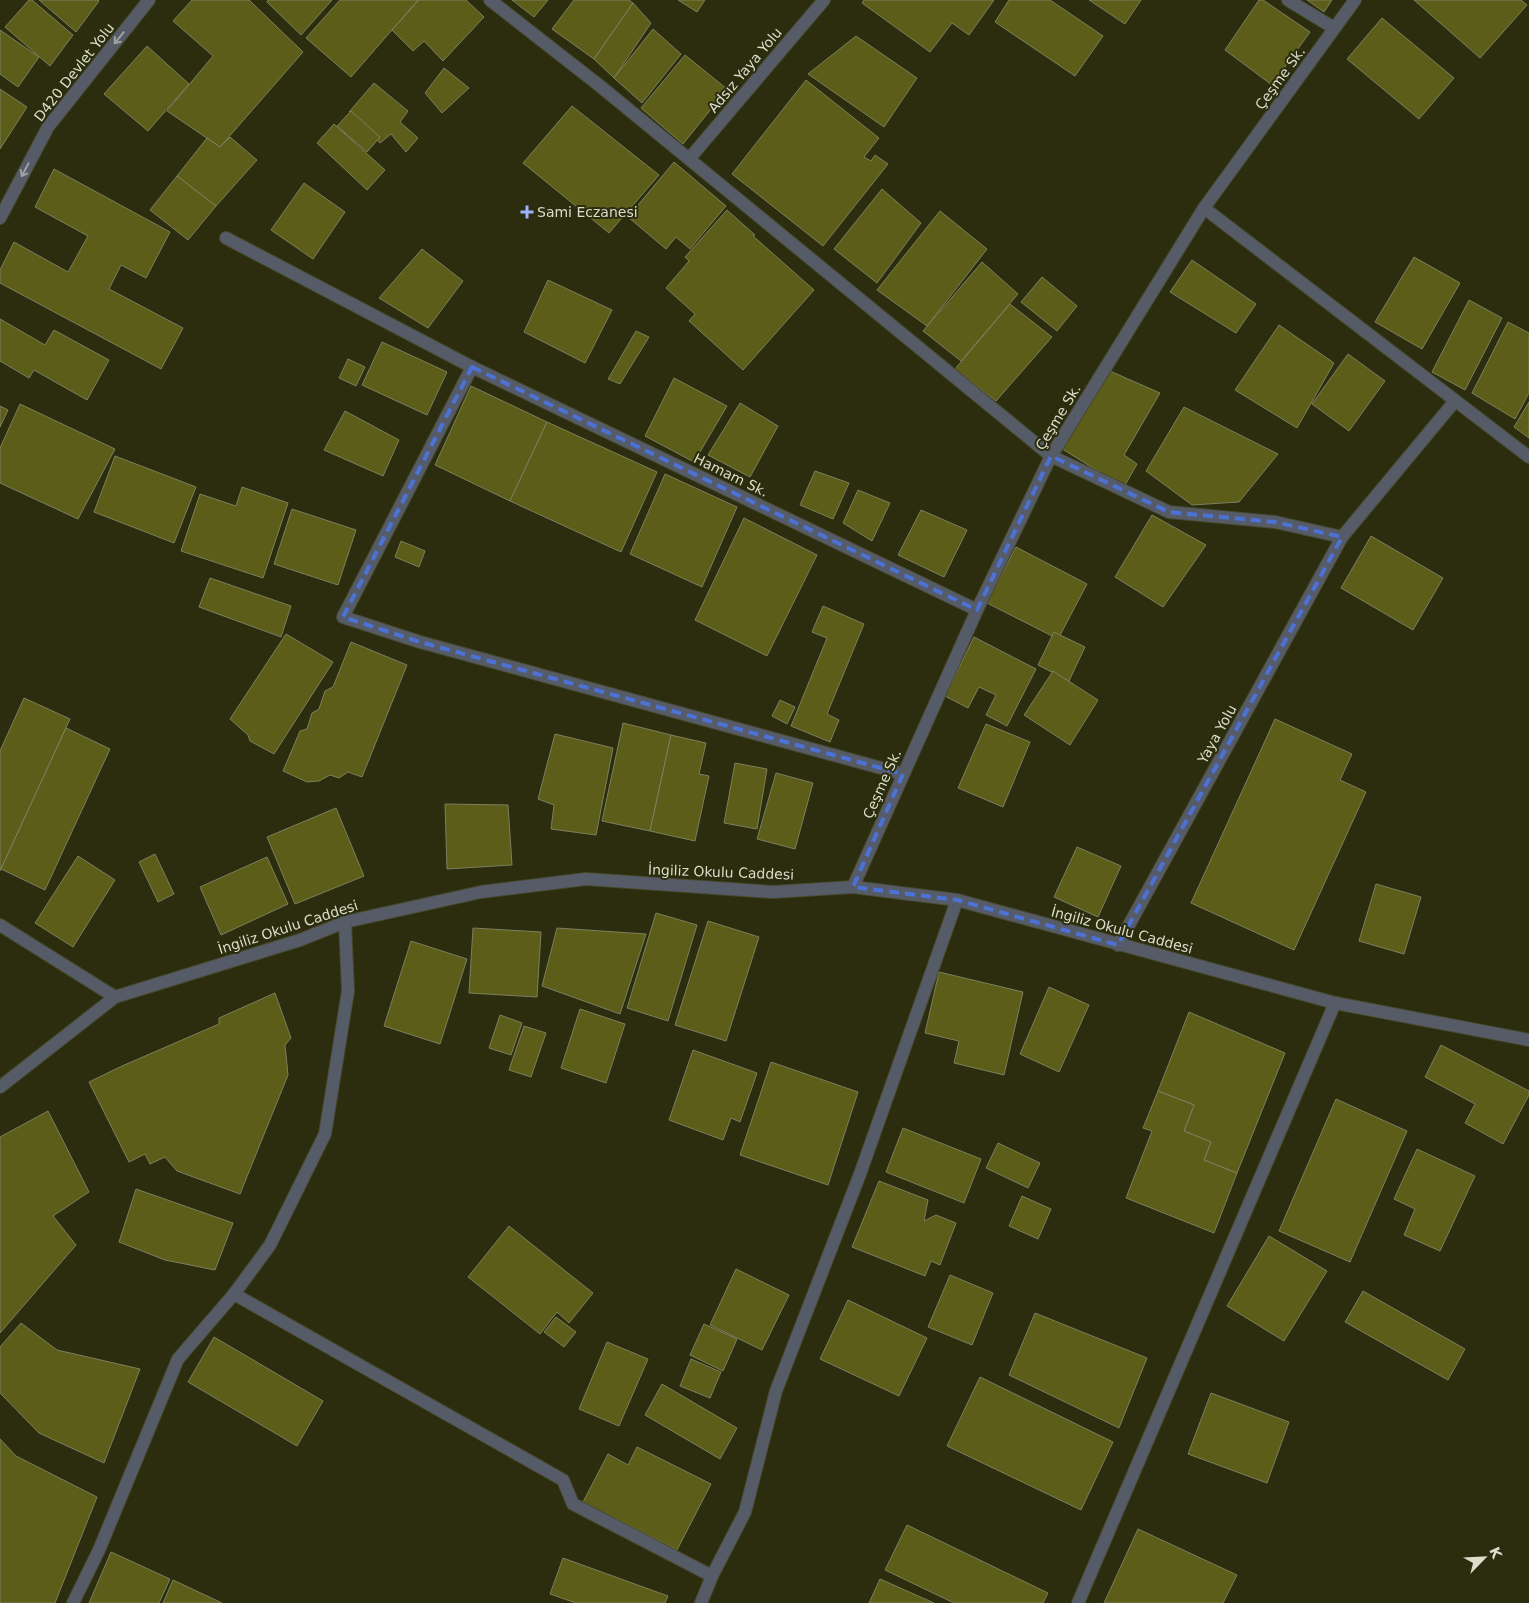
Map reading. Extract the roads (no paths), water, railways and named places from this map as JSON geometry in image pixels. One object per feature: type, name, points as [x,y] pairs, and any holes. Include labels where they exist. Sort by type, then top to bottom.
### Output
[{"type":"street","name":"D420 Devlet Yolu","points":[[0,218],[48,127],[149,0]]},
{"type":"street","points":[[490,0],[689,158],[1051,456],[1169,512],[1275,522],[1342,537]]},
{"type":"street","name":"Adsız Yaya Yolu","points":[[689,158],[824,0]]},
{"type":"street","points":[[1288,0],[1334,28]]},
{"type":"street","name":"Çeşme Sk.","points":[[853,888],[977,610],[1051,456],[1204,208],[1355,0]]},
{"type":"street","points":[[1204,208],[1529,458]]},
{"type":"street","name":"Hamam Sk.","points":[[226,238],[472,368],[977,610]]},
{"type":"street","points":[[472,368],[343,617],[420,642],[903,774]]},
{"type":"street","name":"Yaya Yolu","points":[[1118,944],[1342,537],[1455,401]]},
{"type":"street","name":"İngiliz Okulu Caddesi","points":[[0,1087],[115,997],[300,940],[345,922],[481,892],[586,879],[773,892],[853,888],[957,900],[1335,1003],[1529,1040]]},
{"type":"street","points":[[701,1603],[712,1576],[745,1512],[776,1391],[860,1174],[957,900]]},
{"type":"street","points":[[73,1603],[99,1550],[178,1359],[234,1294],[270,1245],[325,1134],[348,991],[345,922]]},
{"type":"street","points":[[0,924],[115,997]]},
{"type":"street","points":[[1078,1603],[1335,1003]]},
{"type":"street","points":[[234,1294],[563,1480],[574,1504],[712,1576]]},
{"type":"place","name":"Sami Eczanesi","points":[[527,212]]}]
